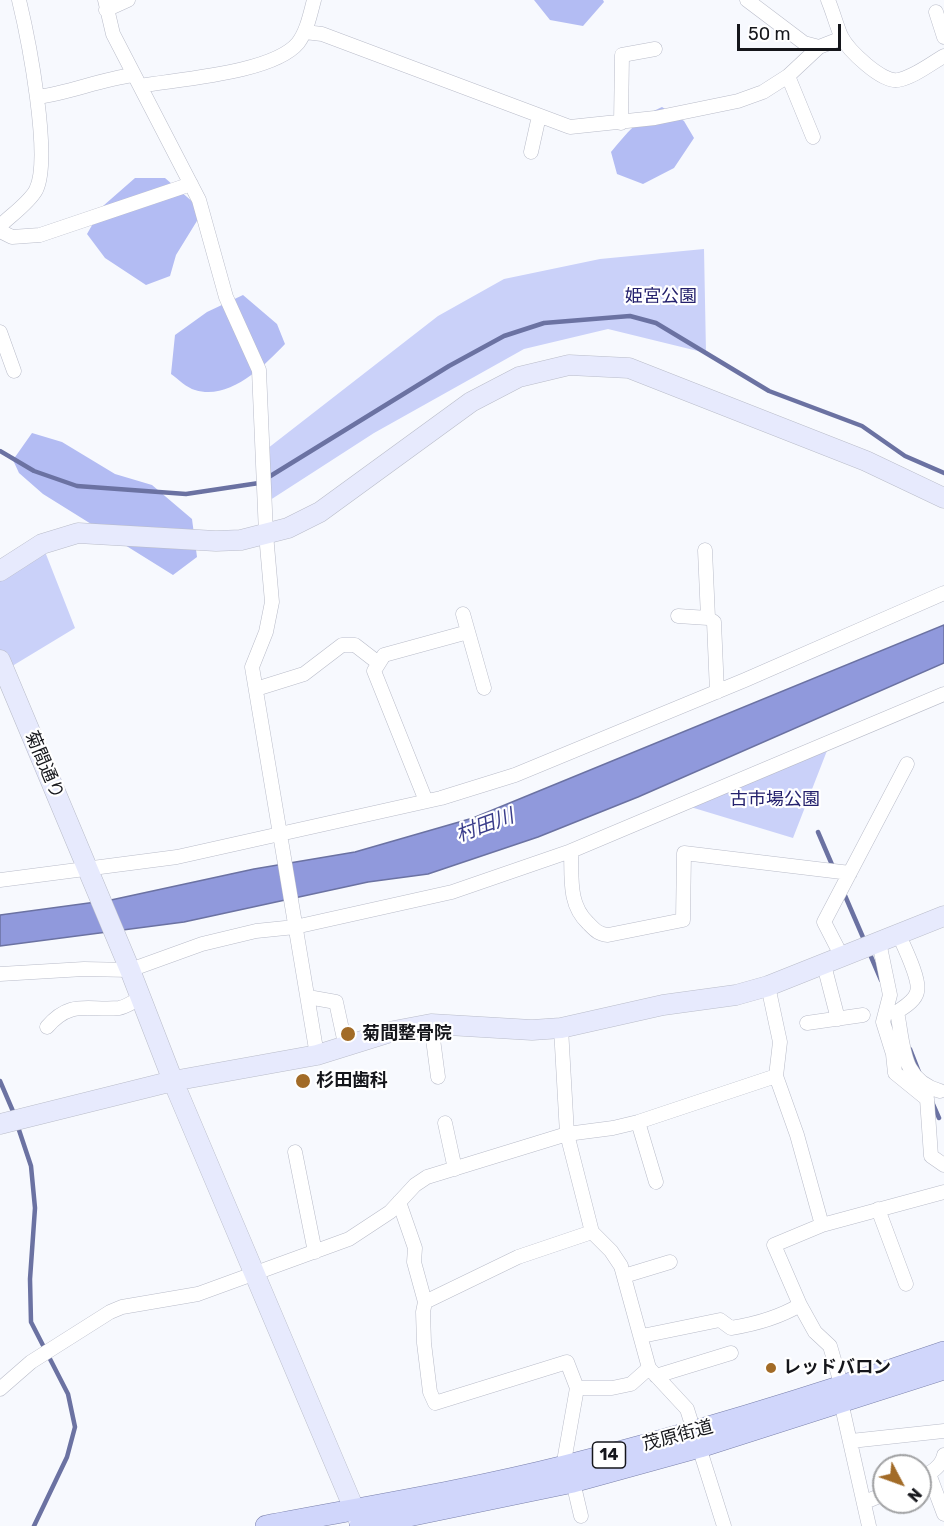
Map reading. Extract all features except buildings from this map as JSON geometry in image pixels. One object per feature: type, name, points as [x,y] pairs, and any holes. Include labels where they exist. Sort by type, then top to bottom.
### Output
[{"type":"main road","name":"茂原街道","points":[[842,1394],[944,1352]]},
{"type":"main road","name":"茂原街道","points":[[266,1526],[359,1522],[568,1474],[698,1440],[842,1394],[944,1369]]},
{"type":"street","points":[[19,0],[30,44],[37,97],[41,166],[36,191],[1,232],[12,237],[40,236],[191,184]]},
{"type":"street","points":[[128,0],[105,5],[113,34],[199,200],[226,297],[259,370],[266,534],[272,602],[266,632],[252,667],[318,1055]]},
{"type":"street","points":[[37,97],[63,94],[106,78],[137,80],[259,65],[279,58],[296,45],[305,32],[314,0]]},
{"type":"street","points":[[747,0],[804,42],[819,47]]},
{"type":"street","points":[[828,0],[842,38],[887,81],[899,80],[915,74],[944,57]]},
{"type":"street","points":[[936,12],[944,37]]},
{"type":"street","points":[[305,32],[322,34],[570,127],[655,118],[738,101],[763,92],[799,69],[819,47],[842,38]]},
{"type":"street","points":[[621,123],[622,55],[655,49]]},
{"type":"street","points":[[788,76],[813,137]]},
{"type":"street","points":[[531,152],[539,116]]},
{"type":"street","points":[[0,332],[14,371]]},
{"type":"street","points":[[0,571],[42,544],[78,533],[216,541],[241,540],[288,528],[320,512],[471,402],[496,387],[519,377],[569,364],[629,368],[866,460],[944,498]]},
{"type":"street","points":[[705,550],[708,618]]},
{"type":"street","points":[[0,880],[177,857],[279,832],[426,801],[515,775],[717,692],[944,593]]},
{"type":"street","points":[[463,614],[484,688]]},
{"type":"street","points":[[678,616],[708,618],[714,622],[717,692]]},
{"type":"street","points":[[426,801],[374,671],[377,662],[384,655],[468,632]]},
{"type":"street","points":[[256,689],[304,674],[342,645],[355,645],[377,662]]},
{"type":"street","name":"菊間通り","points":[[0,660],[130,970],[172,1082],[359,1522]]},
{"type":"street","points":[[0,974],[84,969],[130,970],[202,944],[256,931],[295,927],[452,892],[571,851],[944,694]]},
{"type":"street","points":[[842,957],[824,922],[907,764]]},
{"type":"street","points":[[571,851],[574,906],[578,915],[598,934],[608,935],[683,920],[684,853],[850,873]]},
{"type":"street","points":[[0,1124],[172,1082],[318,1055],[394,1031],[431,1024],[532,1030],[561,1028],[663,1005],[736,995],[768,986],[824,965],[944,916]]},
{"type":"street","points":[[898,933],[917,982],[918,992],[897,1012],[908,1069],[926,1088],[940,1091]]},
{"type":"street","points":[[879,942],[890,994],[883,1022],[893,1054],[895,1072],[927,1099],[931,1156],[944,1165]]},
{"type":"street","points":[[824,965],[838,1019]]},
{"type":"street","points":[[768,986],[780,1041],[776,1077],[797,1135],[822,1226]]},
{"type":"street","points":[[308,997],[336,1002],[346,1048]]},
{"type":"street","points":[[47,1027],[55,1018],[71,1009],[88,1006],[120,1008],[141,998]]},
{"type":"street","points":[[807,1023],[863,1016]]},
{"type":"street","points":[[431,1024],[438,1077]]},
{"type":"street","points":[[561,1028],[567,1134],[592,1232],[611,1251],[624,1276],[653,1372],[687,1409],[698,1440],[719,1524]]},
{"type":"street","points":[[0,1389],[31,1362],[110,1312],[122,1307],[198,1294],[349,1239],[390,1212],[427,1177],[567,1134],[638,1122],[776,1077]]},
{"type":"street","points":[[638,1122],[656,1182]]},
{"type":"street","points":[[445,1123],[455,1169]]},
{"type":"street","points":[[295,1152],[315,1252]]},
{"type":"street","points":[[868,1526],[865,1502],[830,1346],[815,1332],[800,1305],[774,1245],[822,1226],[944,1192]]},
{"type":"street","points":[[399,1202],[415,1248],[414,1262],[425,1302],[424,1343],[430,1392],[435,1403],[567,1362],[577,1388],[568,1474],[581,1516]]},
{"type":"street","points":[[879,1209],[906,1284]]},
{"type":"street","points":[[425,1302],[518,1257],[592,1232]]},
{"type":"street","points":[[624,1276],[670,1262]]},
{"type":"street","points":[[642,1336],[720,1320],[731,1328],[759,1323],[800,1305]]},
{"type":"street","points":[[577,1388],[612,1388],[631,1384],[653,1372],[731,1353]]},
{"type":"street","points":[[851,1440],[944,1431]]},
{"type":"street","points":[[932,1470],[943,1460],[944,1455]]},
{"type":"street","points":[[932,1490],[944,1514]]},
{"type":"street","points":[[865,1502],[872,1499]]},
{"type":"green space","name":"姫宮公園","points":[[704,249],[706,353],[608,329],[524,349],[374,433],[264,504],[263,452],[438,316],[504,279],[600,259]]},
{"type":"green space","points":[[42,544],[75,628],[4,671],[0,660],[0,571]]},
{"type":"green space","name":"古市場公園","points":[[830,743],[793,838],[684,805]]},
{"type":"shaded area","points":[[534,0],[603,0],[604,2],[583,26],[550,20]]},
{"type":"shaded area","points":[[662,107],[684,121],[694,138],[674,168],[643,184],[617,174],[611,152],[640,120]]},
{"type":"shaded area","points":[[135,178],[165,178],[194,203],[200,216],[176,255],[170,276],[146,285],[105,258],[87,234],[103,206]]},
{"type":"shaded area","points":[[243,295],[277,324],[285,344],[245,379],[220,391],[195,390],[171,374],[175,335],[207,312]]},
{"type":"shaded area","points":[[32,433],[62,442],[115,474],[152,485],[192,519],[197,557],[173,575],[43,494],[19,473],[13,460]]},
{"type":"water","name":"村田川","points":[[944,625],[944,663],[638,797],[538,837],[428,874],[368,882],[184,922],[0,946],[0,915],[111,900],[254,869],[355,852],[473,818]]},
{"type":"waterway","points":[[0,451],[34,471],[77,486],[186,494],[259,483],[449,366],[504,336],[544,323],[630,316],[656,323],[769,391],[862,426],[905,456],[944,473]]},
{"type":"waterway","points":[[818,832],[833,867]]},
{"type":"waterway","points":[[843,891],[865,942]]},
{"type":"waterway","points":[[869,952],[881,980]]},
{"type":"waterway","points":[[910,1049],[919,1072]]},
{"type":"waterway","points":[[0,1081],[15,1116]]},
{"type":"waterway","points":[[932,1102],[939,1118]]},
{"type":"waterway","points":[[17,1124],[31,1166],[35,1208],[30,1279],[31,1322],[68,1394],[75,1427],[67,1457],[34,1526]]},
{"type":"place","name":"菊間整骨院","points":[[348,1034]]},
{"type":"place","name":"杉田歯科","points":[[303,1081]]},
{"type":"place","name":"レッドバロン","points":[[771,1368]]}]
